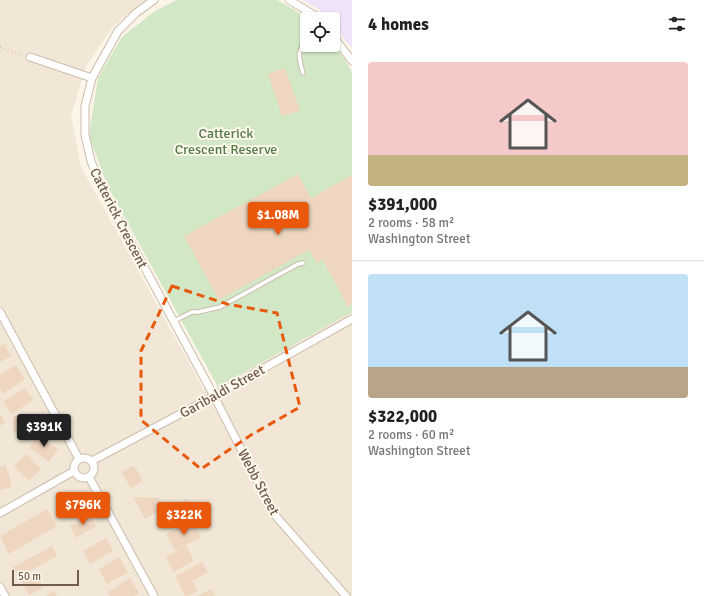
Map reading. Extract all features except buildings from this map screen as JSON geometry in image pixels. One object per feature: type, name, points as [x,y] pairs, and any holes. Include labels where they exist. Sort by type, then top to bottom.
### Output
[{"type":"street","name":"Catterick Crescent","points":[[154,0],[136,13],[118,31],[92,78],[85,106],[85,135],[91,162],[101,187],[214,396]]},
{"type":"street","points":[[289,0],[309,12]]},
{"type":"street","points":[[340,45],[352,61]]},
{"type":"street","points":[[30,57],[92,78]]},
{"type":"street","points":[[0,312],[79,459]]},
{"type":"street","name":"Garibaldi Street","points":[[92,461],[214,396],[352,319]]},
{"type":"street","name":"Webb Street","points":[[214,396],[274,514],[346,596]]},
{"type":"street","points":[[86,458],[94,464],[94,471],[89,477],[82,478],[74,471],[74,464],[79,459],[86,458]]},
{"type":"street","points":[[0,513],[74,471]]},
{"type":"street","points":[[89,477],[154,596]]},
{"type":"street","points":[[0,587],[5,596]]},
{"type":"lane","points":[[300,48],[299,58],[303,73]]},
{"type":"lane","points":[[173,322],[192,312],[198,312],[220,306],[302,263]]},
{"type":"path","points":[[0,47],[30,57]]},
{"type":"highlighted area","points":[[172,286],[227,304],[277,313],[300,407],[251,435],[201,469],[141,420],[141,351]]},
{"type":"shaded area","points":[[0,0],[146,0],[114,25],[86,66],[71,115],[81,167],[204,390],[218,387],[352,312],[352,596],[0,596]]},
{"type":"shaded area","points":[[302,0],[352,0],[352,48],[340,34],[340,12],[321,12],[319,9]]},
{"type":"green space","name":"Catterick Crescent Reserve","points":[[177,0],[277,0],[300,13],[300,52],[339,52],[352,72],[352,312],[218,387],[108,187],[89,136],[98,78],[122,37],[155,11]]}]
